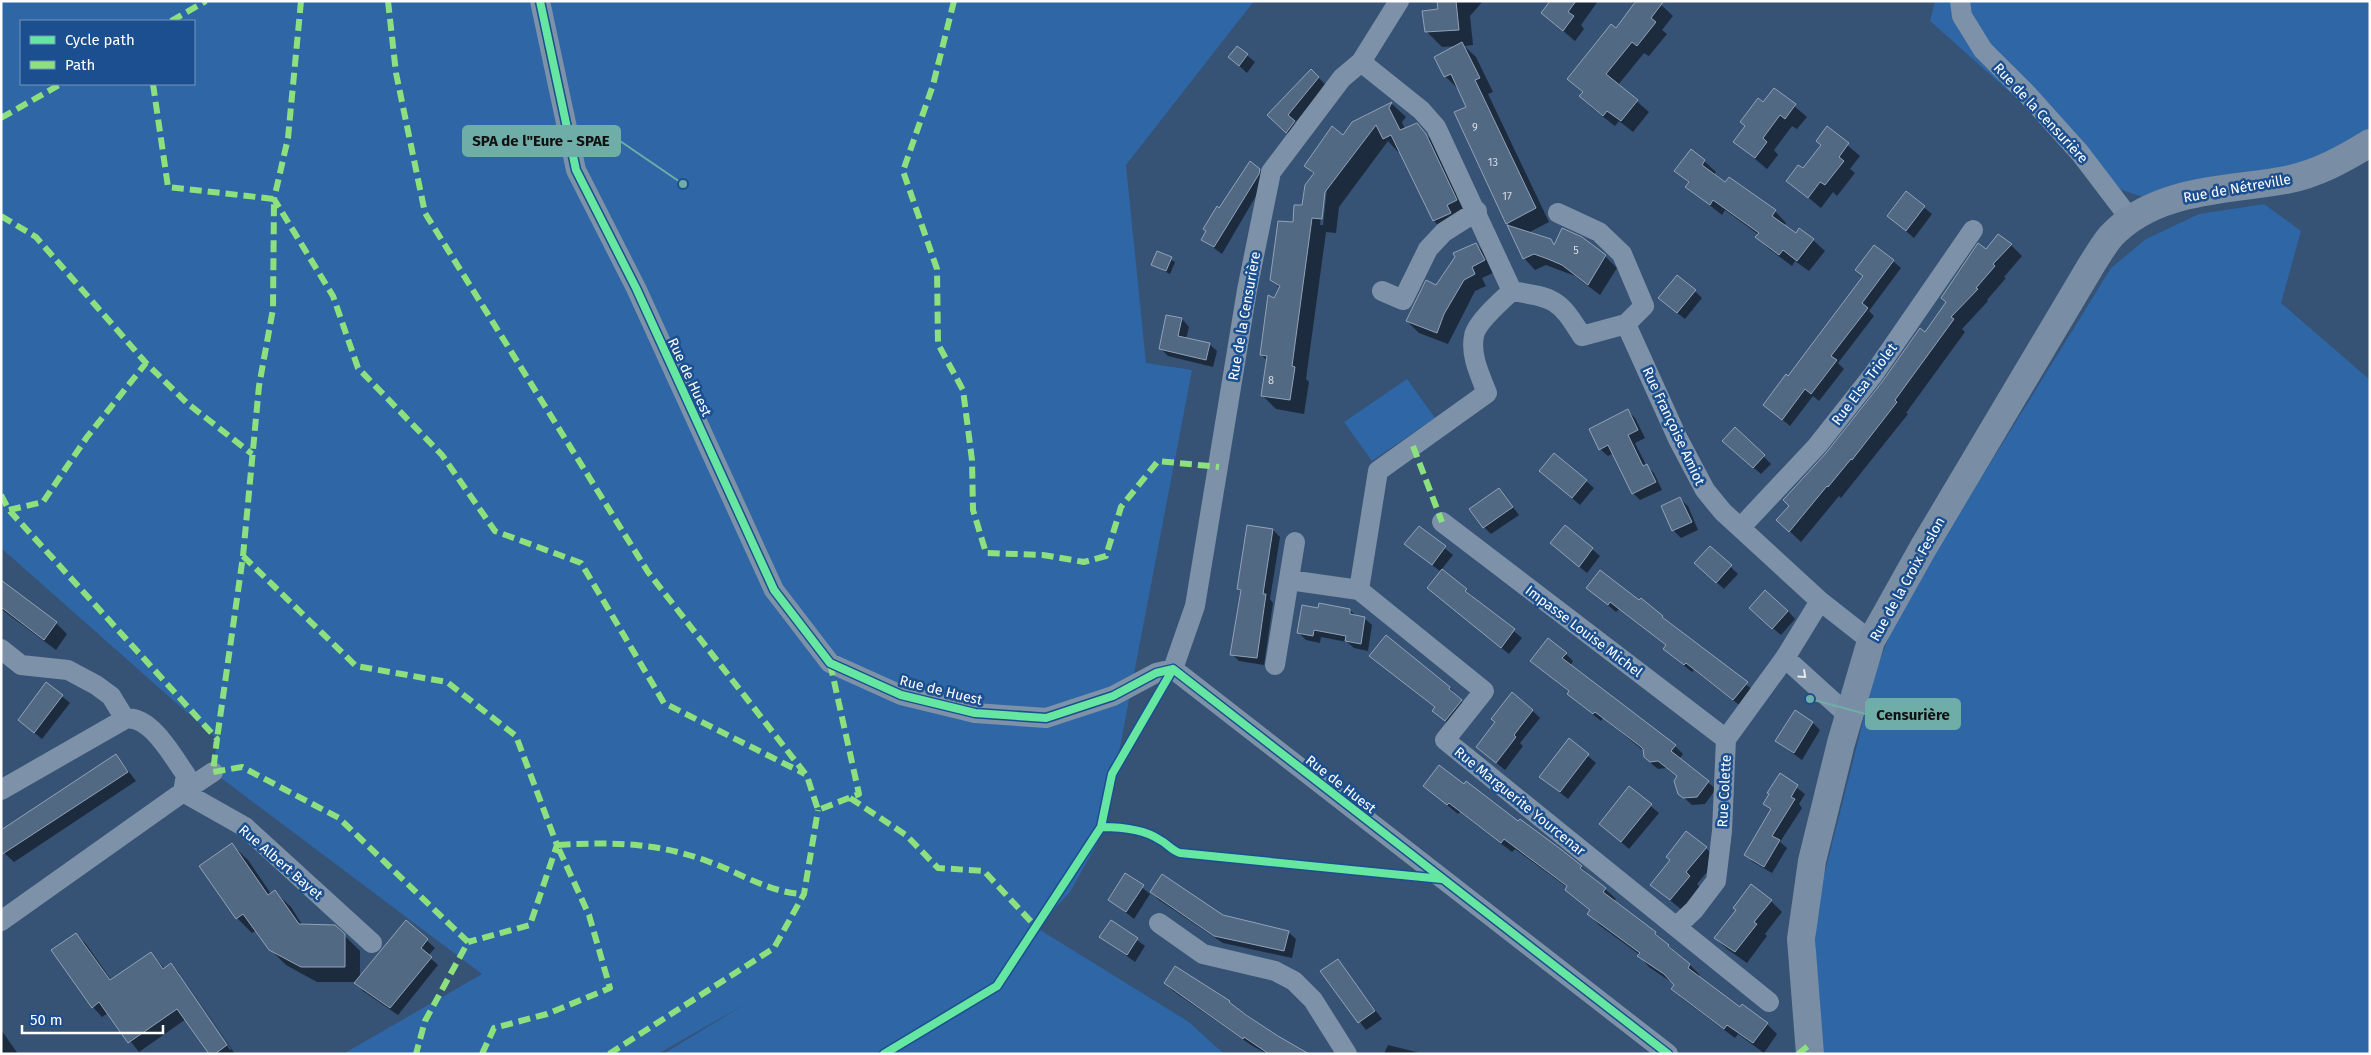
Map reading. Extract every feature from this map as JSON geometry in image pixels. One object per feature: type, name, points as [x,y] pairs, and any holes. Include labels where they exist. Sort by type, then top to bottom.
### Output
[{"type":"street","name":"Rue de Huest","points":[[540,1],[576,170],[636,288],[774,590],[830,663],[901,695],[975,713],[1046,718],[1113,696],[1156,673],[1173,669],[1668,1054]]},
{"type":"street","name":"Rue de la Censurière","points":[[1173,669],[1195,606],[1247,290],[1271,172],[1342,78],[1361,62],[1399,1]]},
{"type":"street","name":"Rue de la Censurière","points":[[1960,1],[1962,16],[1983,50],[2027,94],[2080,153],[2131,220]]},
{"type":"street","points":[[1361,62],[1421,110],[1436,127],[1512,291]]},
{"type":"street","name":"Rue de Nétreville","points":[[2131,220],[2165,203],[2195,193],[2288,180],[2316,171],[2342,160],[2370,143]]},
{"type":"street","points":[[1382,291],[1403,300],[1428,249],[1444,232],[1476,211]]},
{"type":"street","points":[[1512,291],[1552,299],[1567,313],[1582,336],[1626,324],[1644,306],[1622,254],[1599,232],[1558,213]]},
{"type":"street","name":"Rue de la Croix Feslon","points":[[1809,1051],[1801,938],[1812,861],[1849,716],[1872,641],[1923,548],[2092,264],[2111,236],[2131,220]]},
{"type":"street","name":"Rue Elsa Triolet","points":[[1741,527],[1817,446],[1873,375],[1973,230]]},
{"type":"street","points":[[1289,580],[1359,590],[1378,471],[1487,392],[1475,364],[1474,335],[1492,309],[1512,291]]},
{"type":"street","name":"Rue Françoise Amiot","points":[[1626,324],[1678,439],[1705,490],[1722,512],[1741,527],[1820,601],[1872,641]]},
{"type":"street","name":"Impasse Louise Michel","points":[[1442,522],[1726,739]]},
{"type":"street","points":[[1275,665],[1295,542]]},
{"type":"street","name":"Rue Marguerite Yourcenar","points":[[1359,590],[1484,691],[1445,740],[1769,1002]]},
{"type":"street","name":"Rue Colette","points":[[1676,926],[1694,910],[1716,881],[1722,831],[1726,739],[1785,658],[1820,601]]},
{"type":"street","points":[[1,650],[21,665],[68,670],[96,685],[111,696],[125,719]]},
{"type":"street","points":[[1785,658],[1849,716]]},
{"type":"street","points":[[1,790],[125,719],[132,718],[151,727],[186,775],[183,792]]},
{"type":"street","points":[[1,922],[213,772]]},
{"type":"street","name":"Rue Albert Bayet","points":[[183,792],[245,827],[372,943]]},
{"type":"street","points":[[1159,923],[1203,954],[1275,971],[1294,981],[1313,1000],[1347,1054]]},
{"type":"shaded area","points":[[1,1],[1254,1],[1126,165],[1146,363],[1192,370],[1104,831],[1070,892],[1037,928],[1189,1022],[1224,1054],[663,1054],[745,1004],[658,1054],[343,1054],[482,974],[213,772],[217,739],[1,548]]},
{"type":"shaded area","points":[[1935,1],[2370,1],[2370,131],[2300,169],[2241,172],[2184,183],[2146,198],[2119,189],[1930,21]]},
{"type":"shaded area","points":[[2264,204],[2301,231],[2281,303],[2370,380],[2370,1054],[1821,1054],[1815,985],[1816,907],[1876,670],[1900,609],[2111,268],[2146,239],[2199,214]]},
{"type":"shaded area","points":[[1407,379],[1435,418],[1372,461],[1344,422]]},
{"type":"building","points":[[1437,1],[1456,1],[1459,30],[1425,32],[1422,11],[1438,9]]},
{"type":"building","points":[[1550,1],[1576,1],[1568,12],[1574,16],[1563,31],[1541,13]]},
{"type":"building","points":[[1636,1],[1664,1],[1651,18],[1656,22],[1637,46],[1632,42],[1606,74],[1638,100],[1621,121],[1607,111],[1603,116],[1579,96],[1583,92],[1567,79],[1611,24],[1616,28]]},
{"type":"building","points":[[1462,42],[1480,78],[1475,80],[1536,208],[1506,224],[1454,112],[1466,107],[1451,74],[1444,77],[1434,57]]},
{"type":"building","points":[[1237,46],[1248,54],[1239,66],[1228,57]]},
{"type":"building","points":[[1311,69],[1319,77],[1288,115],[1295,121],[1286,133],[1267,115]]},
{"type":"building","points":[[1774,88],[1796,104],[1785,119],[1780,115],[1763,138],[1767,142],[1755,158],[1733,142],[1745,126],[1740,122],[1758,98],[1763,102]]},
{"type":"building","points":[[1392,102],[1389,108],[1400,130],[1417,123],[1426,134],[1457,200],[1447,205],[1451,213],[1433,221],[1391,135],[1383,139],[1376,125],[1325,192],[1322,219],[1312,218],[1292,366],[1295,367],[1290,400],[1261,396],[1267,356],[1260,355],[1268,295],[1274,298],[1280,286],[1270,280],[1278,221],[1293,222],[1294,205],[1302,205],[1305,185],[1314,173],[1304,166],[1332,126],[1343,135],[1352,122]]},
{"type":"building","points":[[1827,126],[1849,143],[1839,157],[1844,161],[1825,185],[1820,182],[1808,198],[1786,181],[1798,165],[1803,168],[1821,145],[1816,141]]},
{"type":"building","points":[[1691,149],[1705,160],[1702,165],[1725,182],[1729,177],[1776,210],[1772,216],[1796,233],[1799,228],[1814,239],[1797,261],[1783,250],[1779,255],[1755,237],[1759,233],[1713,200],[1710,205],[1685,187],[1689,182],[1674,171]]},
{"type":"building","points":[[1250,161],[1260,169],[1259,174],[1214,247],[1201,240],[1206,231],[1203,229],[1217,206],[1219,208]]},
{"type":"building","points":[[1906,191],[1925,206],[1906,231],[1887,216]]},
{"type":"building","points":[[1507,225],[1551,239],[1554,245],[1562,228],[1582,237],[1606,255],[1588,285],[1562,265],[1548,259],[1534,254],[1523,259]]},
{"type":"building","points":[[1998,234],[2012,244],[1993,264],[1995,266],[1976,288],[1978,289],[1951,317],[1954,319],[1895,400],[1897,402],[1852,460],[1827,486],[1789,532],[1776,520],[1789,506],[1783,500],[1826,453],[1882,382],[1920,328],[1925,332],[1946,302],[1941,298],[1978,243],[1986,249]]},
{"type":"building","points":[[1476,243],[1485,260],[1472,267],[1475,274],[1464,280],[1444,314],[1437,333],[1406,321],[1426,280],[1436,285],[1455,257],[1453,253]]},
{"type":"building","points":[[1874,245],[1894,260],[1862,303],[1868,308],[1831,356],[1837,360],[1811,394],[1805,389],[1782,420],[1763,405],[1786,374],[1788,376],[1863,276],[1855,270]]},
{"type":"building","points":[[1157,251],[1172,257],[1166,271],[1151,265]]},
{"type":"building","points":[[1677,275],[1696,290],[1677,313],[1658,298]]},
{"type":"building","points":[[1166,315],[1182,318],[1178,336],[1210,343],[1206,360],[1159,349]]},
{"type":"building","points":[[1628,409],[1638,430],[1628,435],[1643,466],[1647,464],[1656,482],[1632,494],[1608,445],[1599,450],[1589,429]]},
{"type":"building","points":[[1735,427],[1765,455],[1753,468],[1722,441]]},
{"type":"building","points":[[1554,453],[1587,480],[1572,498],[1539,471]]},
{"type":"building","points":[[1499,488],[1513,507],[1483,528],[1469,509]]},
{"type":"building","points":[[1680,497],[1692,522],[1672,531],[1661,506]]},
{"type":"building","points":[[1247,525],[1273,529],[1263,594],[1266,594],[1257,658],[1230,655],[1241,590],[1237,589]]},
{"type":"building","points":[[1565,525],[1593,548],[1579,567],[1550,543]]},
{"type":"building","points":[[1419,526],[1446,546],[1432,565],[1404,544]]},
{"type":"building","points":[[1710,546],[1732,565],[1716,583],[1694,563]]},
{"type":"building","points":[[1442,569],[1467,589],[1465,591],[1515,629],[1501,648],[1427,588]]},
{"type":"building","points":[[1600,570],[1639,600],[1641,598],[1662,617],[1748,682],[1733,700],[1686,663],[1684,665],[1663,649],[1666,645],[1610,602],[1608,605],[1586,588]]},
{"type":"building","points":[[1,580],[57,622],[44,640],[1,607]]},
{"type":"building","points":[[1765,590],[1788,611],[1772,629],[1749,608]]},
{"type":"building","points":[[1319,603],[1350,609],[1350,614],[1365,617],[1361,644],[1345,641],[1346,636],[1314,630],[1313,636],[1297,633],[1302,605],[1318,608]]},
{"type":"building","points":[[1386,635],[1450,687],[1449,689],[1462,700],[1445,721],[1432,711],[1435,707],[1369,656]]},
{"type":"building","points":[[1548,638],[1567,653],[1562,658],[1676,745],[1671,751],[1709,781],[1697,797],[1683,798],[1678,794],[1674,781],[1677,776],[1658,761],[1650,762],[1644,757],[1643,749],[1640,746],[1595,712],[1593,714],[1567,694],[1569,691],[1530,661]]},
{"type":"building","points":[[46,682],[63,695],[34,733],[18,720]]},
{"type":"building","points":[[1512,692],[1533,710],[1514,735],[1516,737],[1496,763],[1476,747],[1495,722],[1491,719]]},
{"type":"building","points":[[1795,710],[1813,722],[1794,753],[1775,741]]},
{"type":"building","points":[[1569,738],[1589,754],[1560,792],[1539,777]]},
{"type":"building","points":[[116,754],[128,772],[1,855],[1,830]]},
{"type":"building","points":[[1439,765],[1464,784],[1466,781],[1518,821],[1520,819],[1562,850],[1582,866],[1580,868],[1606,888],[1603,892],[1656,932],[1655,934],[1690,964],[1688,968],[1740,1007],[1742,1004],[1768,1023],[1753,1043],[1727,1025],[1724,1029],[1671,989],[1674,985],[1664,974],[1637,956],[1640,953],[1587,914],[1590,910],[1565,890],[1567,886],[1504,839],[1501,843],[1449,803],[1447,805],[1423,786]]},
{"type":"building","points":[[1780,773],[1798,785],[1791,797],[1795,799],[1772,836],[1780,840],[1764,867],[1744,855],[1771,809],[1763,804],[1769,794],[1767,793]]},
{"type":"building","points":[[1629,786],[1652,804],[1621,842],[1599,824]]},
{"type":"building","points":[[1686,831],[1707,847],[1686,872],[1690,876],[1670,900],[1650,885],[1670,860],[1666,857]]},
{"type":"building","points":[[232,843],[268,895],[275,890],[299,924],[335,925],[345,934],[345,967],[301,967],[269,950],[243,914],[236,919],[199,866]]},
{"type":"building","points":[[1125,873],[1144,885],[1126,912],[1108,900]]},
{"type":"building","points":[[1162,874],[1223,915],[1289,931],[1284,951],[1214,936],[1150,892]]},
{"type":"building","points":[[1751,884],[1772,900],[1754,922],[1757,924],[1735,952],[1714,938],[1736,910],[1733,908]]},
{"type":"building","points":[[406,920],[428,939],[421,948],[432,957],[390,1008],[354,983]]},
{"type":"building","points":[[1111,920],[1138,938],[1127,955],[1099,937]]},
{"type":"building","points":[[76,933],[110,980],[151,952],[163,969],[171,963],[227,1045],[215,1054],[209,1054],[177,1009],[128,1043],[99,1002],[92,1008],[51,950]]},
{"type":"building","points":[[1338,959],[1375,1011],[1358,1023],[1320,971]]},
{"type":"building","points":[[1175,966],[1230,1001],[1246,1015],[1309,1054],[1269,1054],[1244,1037],[1243,1039],[1164,983]]},
{"type":"marked path","points":[[173,20],[206,1]]},
{"type":"marked path","points":[[301,1],[288,138],[274,199],[333,296],[358,368],[442,455],[495,531],[581,563],[664,703],[805,774]]},
{"type":"marked path","points":[[388,1],[396,73],[425,213],[648,572],[807,776],[818,810],[859,794],[830,663]]},
{"type":"marked path","points":[[954,1],[933,85],[903,171],[937,269],[938,344],[963,390],[972,460],[973,510],[986,553],[1043,555],[1084,562],[1106,556],[1121,507],[1158,461],[1219,467]]},
{"type":"marked path","points":[[1,118],[59,85]]},
{"type":"marked path","points":[[153,85],[168,187],[274,199],[273,309],[259,386],[243,556],[217,739]]},
{"type":"marked path","points":[[1,216],[36,237],[146,363]]},
{"type":"marked path","points":[[9,510],[43,502],[87,437],[146,363],[187,403],[252,454]]},
{"type":"marked path","points":[[1413,446],[1442,522]]},
{"type":"marked path","points":[[1,495],[9,510],[217,739],[213,772],[242,767],[339,818],[468,942],[425,1021],[416,1054]]},
{"type":"marked path","points":[[243,556],[356,666],[447,682],[516,736],[557,845],[530,925],[468,942]]},
{"type":"marked path","points":[[850,798],[906,835],[938,868],[984,871],[1037,928]]},
{"type":"marked path","points":[[609,1054],[774,948],[804,894],[818,810]]},
{"type":"marked path","points":[[482,1054],[494,1028],[547,1014],[610,988],[589,915],[557,845],[614,844],[669,850],[707,861],[766,886],[791,893],[804,894]]},
{"type":"marked path","points":[[1798,1054],[1808,1046]]},
{"type":"cycle path","points":[[540,1],[576,170],[636,288],[774,590],[830,663],[901,695],[975,713],[1046,718],[1113,696],[1156,673],[1173,669],[1668,1054]]},
{"type":"cycle path","points":[[884,1054],[997,986],[1101,827],[1112,774],[1173,669]]},
{"type":"cycle path","points":[[1101,827],[1124,828],[1147,833],[1180,853],[1442,879]]},
{"type":"place","name":"SPA de l\"Eure - SPAE","points":[[683,184]]},
{"type":"place","name":"Censurière","points":[[1810,699]]}]
